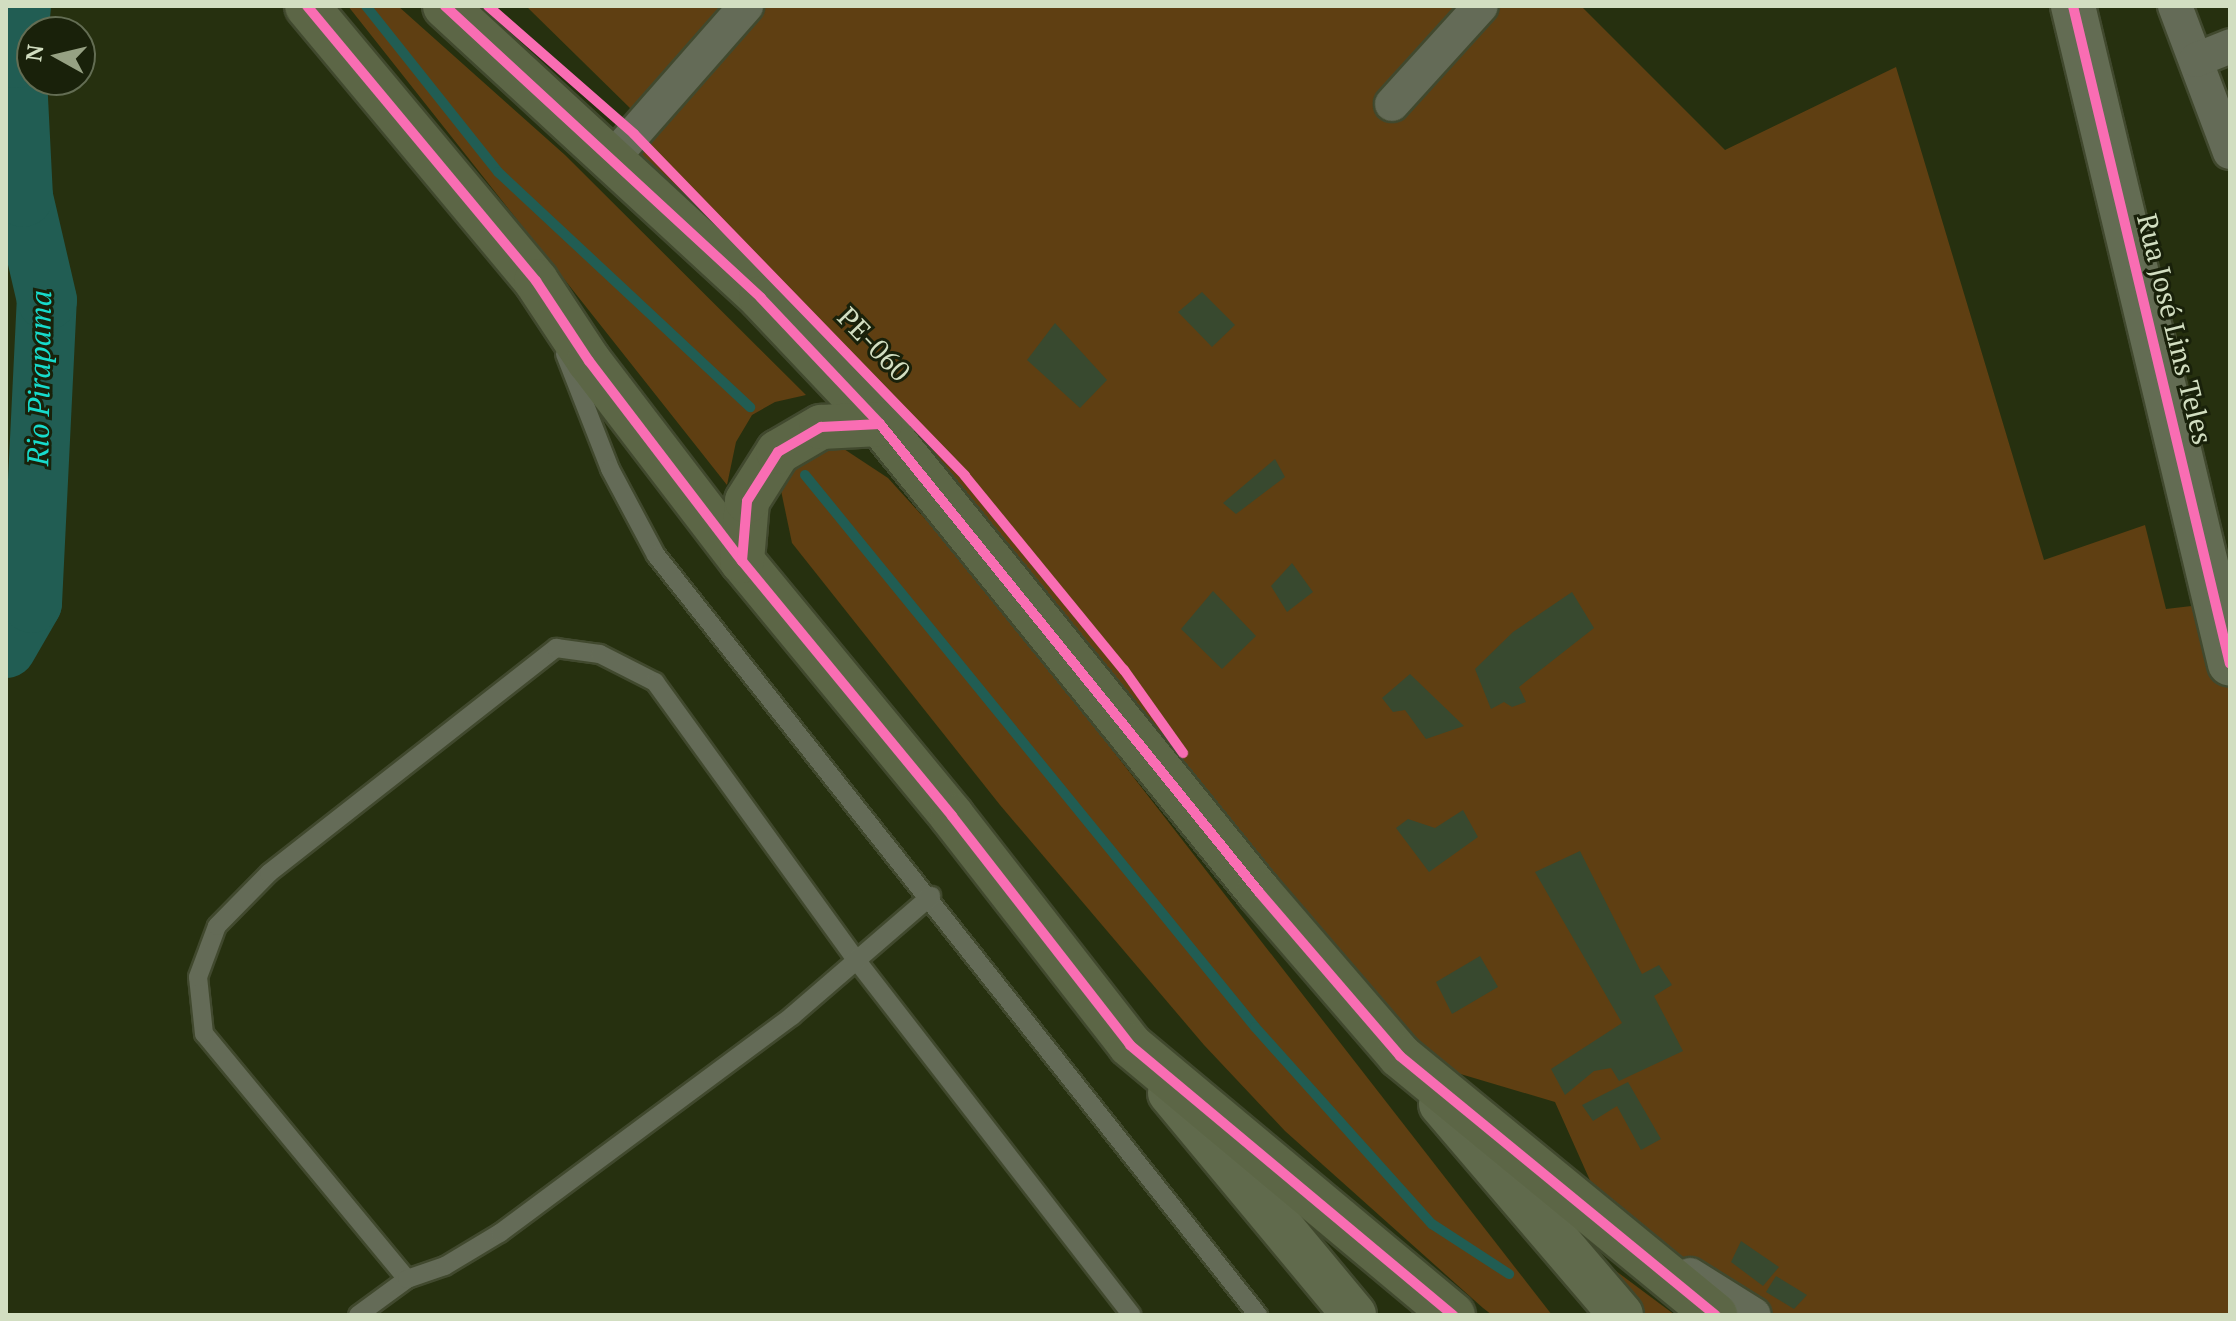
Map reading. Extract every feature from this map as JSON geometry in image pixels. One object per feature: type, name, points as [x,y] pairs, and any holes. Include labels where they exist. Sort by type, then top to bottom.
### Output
[{"type":"highway","points":[[307,6],[536,281],[589,361],[742,561],[952,816],[1130,1045],[1453,1315]]},
{"type":"highway","name":"PE-060","points":[[445,6],[609,162],[761,298],[880,424],[1259,892],[1400,1056],[1715,1315]]},
{"type":"highway","points":[[742,561],[747,501],[778,452],[821,427],[880,424]]},
{"type":"main road","points":[[1130,1045],[1354,1315]]},
{"type":"main road","points":[[1400,1056],[1621,1315]]},
{"type":"street","points":[[609,162],[746,6]]},
{"type":"street","points":[[1392,104],[1481,6]]},
{"type":"street","name":"Rua José Lins Teles","points":[[2073,6],[2223,601],[2230,664]]},
{"type":"street","points":[[2175,6],[2230,152]]},
{"type":"street","points":[[2196,60],[2230,46]]},
{"type":"street","points":[[1613,1232],[1754,1315]]},
{"type":"lane","points":[[536,281],[610,469],[656,555],[931,896],[1258,1315]]},
{"type":"lane","points":[[407,1279],[204,1034],[198,977],[217,926],[269,873],[556,648],[600,654],[655,682],[857,961],[1132,1315]]},
{"type":"lane","points":[[358,1315],[407,1279],[445,1266],[500,1233],[792,1016],[931,896]]},
{"type":"shaded area","points":[[348,6],[398,6],[565,155],[806,395],[775,402],[752,415],[736,442],[727,485]]},
{"type":"shaded area","points":[[526,6],[724,6],[632,110]]},
{"type":"shaded area","points":[[746,6],[1581,6],[1725,150],[1896,67],[2044,560],[2145,525],[2166,609],[2217,603],[2230,664],[2230,1315],[1715,1315],[1613,1232],[1555,1102],[1400,1056],[1119,715],[609,162]]},
{"type":"shaded area","points":[[812,448],[844,449],[888,478],[977,576],[1552,1315],[1492,1315],[1285,1131],[1204,1045],[1000,805],[792,543],[779,481]]},
{"type":"shaded area","points":[[1577,1242],[1675,1315],[1644,1315]]},
{"type":"building","points":[[1202,292],[1235,325],[1212,347],[1178,312]]},
{"type":"building","points":[[1055,323],[1107,380],[1080,408],[1027,360]]},
{"type":"building","points":[[1275,459],[1285,477],[1236,514],[1223,503]]},
{"type":"building","points":[[1292,563],[1313,592],[1287,612],[1271,586]]},
{"type":"building","points":[[1213,591],[1256,636],[1222,669],[1181,629]]},
{"type":"building","points":[[1572,592],[1594,628],[1519,687],[1526,702],[1512,707],[1504,702],[1491,709],[1475,669],[1513,632]]},
{"type":"building","points":[[1410,674],[1464,726],[1426,739],[1405,710],[1393,712],[1382,698]]},
{"type":"building","points":[[1463,810],[1478,837],[1429,872],[1396,828],[1408,819],[1435,828]]},
{"type":"building","points":[[1580,851],[1642,974],[1659,965],[1672,985],[1654,996],[1683,1051],[1619,1081],[1611,1068],[1594,1071],[1565,1095],[1551,1069],[1622,1023],[1535,872]]},
{"type":"building","points":[[1480,956],[1498,987],[1452,1014],[1436,982]]},
{"type":"building","points":[[1628,1082],[1661,1139],[1641,1150],[1617,1106],[1593,1121],[1582,1105]]},
{"type":"building","points":[[1741,1241],[1779,1267],[1763,1286],[1731,1262]]},
{"type":"building","points":[[1776,1276],[1807,1295],[1794,1309],[1766,1292]]},
{"type":"waterway","name":"Rio Pirapama","points":[[6,648],[32,603],[47,300],[23,197],[16,58],[21,6]]},
{"type":"waterway","points":[[366,6],[498,172],[750,407]]},
{"type":"waterway","points":[[805,475],[1255,1027],[1432,1224],[1509,1274]]},
{"type":"cycle path","points":[[307,6],[536,281],[589,361],[742,561],[952,816],[1130,1045],[1453,1315]]},
{"type":"cycle path","points":[[445,6],[761,298],[880,424],[1259,892],[1400,1056],[1715,1315]]},
{"type":"cycle path","name":"PE-060","points":[[488,6],[634,134],[965,476],[1124,670],[1183,753]]},
{"type":"cycle path","points":[[2073,6],[2230,664]]},
{"type":"cycle path","points":[[742,561],[747,501],[778,452],[821,427],[880,424]]}]
